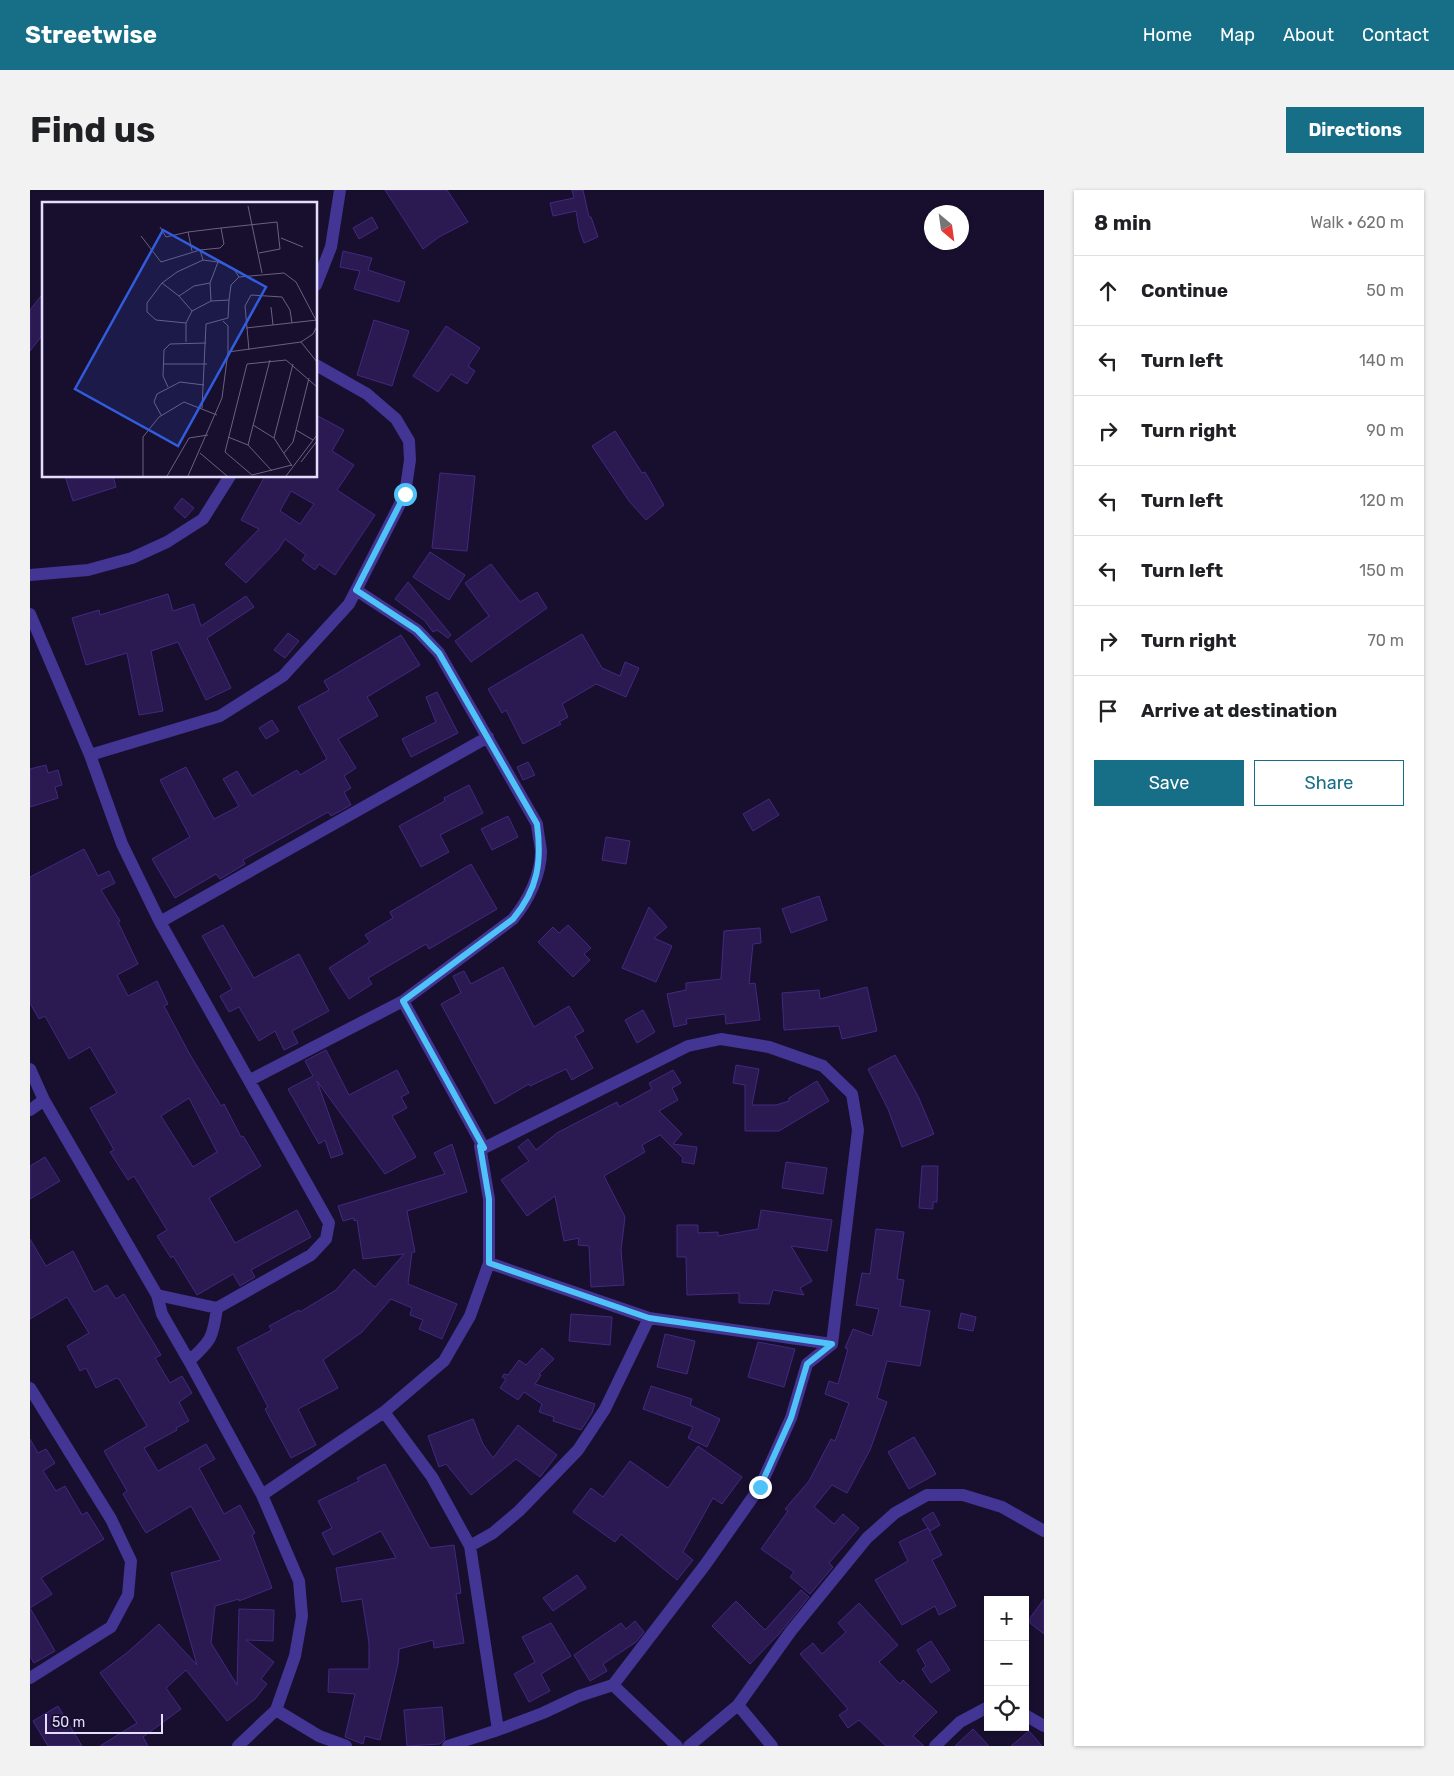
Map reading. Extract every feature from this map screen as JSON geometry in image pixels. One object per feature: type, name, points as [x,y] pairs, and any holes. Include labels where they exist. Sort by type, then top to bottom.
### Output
[{"type":"street","points":[[318,279],[331,247],[340,190]]},
{"type":"street","points":[[90,755],[220,716],[283,676],[349,604],[405,494],[410,460],[409,441],[396,419],[367,394],[318,366]]},
{"type":"street","points":[[30,575],[88,570],[132,558],[167,542],[203,519],[229,478]]},
{"type":"street","points":[[250,1080],[403,1001],[513,919],[524,906],[533,886],[541,853],[537,824],[439,653],[417,630],[356,590]]},
{"type":"street","points":[[30,614],[90,755],[122,844],[160,922],[329,1223],[326,1239],[311,1255],[217,1308],[157,1295]]},
{"type":"street","points":[[160,922],[488,737]]},
{"type":"street","points":[[403,1001],[484,1148]]},
{"type":"street","points":[[262,1495],[384,1412],[444,1361],[470,1316],[489,1263],[489,1199],[480,1146],[484,1148],[688,1046],[721,1039],[770,1047],[823,1066],[852,1094],[858,1130],[832,1344],[807,1364],[791,1418],[760,1487],[705,1565],[613,1685],[579,1696],[543,1713],[498,1730],[448,1746]]},
{"type":"street","points":[[30,1069],[44,1100],[157,1295],[162,1314],[262,1495],[299,1581],[302,1616],[295,1656],[276,1710],[238,1746]]},
{"type":"street","points":[[30,1110],[44,1100]]},
{"type":"street","points":[[489,1263],[649,1318],[832,1344]]},
{"type":"street","points":[[189,1361],[206,1346],[214,1334],[217,1308]]},
{"type":"street","points":[[470,1546],[493,1533],[519,1511],[578,1450],[605,1409],[649,1318]]},
{"type":"street","points":[[30,1388],[112,1519],[131,1561],[128,1595],[111,1627],[30,1678]]},
{"type":"street","points":[[384,1412],[432,1477],[470,1546],[498,1730]]},
{"type":"street","points":[[689,1746],[738,1705],[791,1631],[867,1538],[895,1513],[927,1496],[962,1494],[1002,1507],[1044,1531]]},
{"type":"street","points":[[613,1685],[676,1746]]},
{"type":"street","points":[[738,1705],[772,1746]]},
{"type":"street","points":[[935,1746],[960,1722],[984,1709]]},
{"type":"street","points":[[276,1710],[319,1736],[346,1746]]},
{"type":"street","points":[[1029,1717],[1044,1726]]},
{"type":"building","points":[[385,190],[447,190],[468,222],[439,237],[423,249]]},
{"type":"building","points":[[572,190],[583,190],[589,217],[591,217],[598,237],[584,243],[576,211],[553,216],[550,203],[574,198]]},
{"type":"building","points":[[372,217],[378,228],[359,239],[353,228]]},
{"type":"building","points":[[343,251],[372,258],[368,270],[405,282],[399,302],[354,289],[360,271],[340,267]]},
{"type":"building","points":[[42,295],[42,336],[30,351],[30,310]]},
{"type":"building","points":[[374,320],[409,331],[392,386],[357,375]]},
{"type":"building","points":[[446,326],[480,348],[468,366],[475,371],[467,384],[451,374],[438,392],[413,376]]},
{"type":"building","points":[[318,416],[344,430],[332,451],[354,465],[337,490],[375,515],[335,575],[319,564],[315,570],[302,560],[306,555],[285,539],[278,550],[246,583],[225,564],[259,529],[241,520],[264,478],[318,478]],"holes":[[[291,491],[314,504],[300,524],[280,511]]]},
{"type":"building","points":[[615,431],[642,473],[645,472],[664,505],[646,520],[629,501],[592,446]]},
{"type":"building","points":[[440,473],[475,476],[467,551],[432,548]]},
{"type":"building","points":[[66,478],[114,478],[116,487],[73,501]]},
{"type":"building","points":[[182,498],[194,508],[185,518],[174,508]]},
{"type":"building","points":[[430,552],[465,575],[449,600],[413,577]]},
{"type":"building","points":[[491,564],[520,602],[537,592],[547,608],[471,662],[455,641],[489,616],[465,583]]},
{"type":"building","points":[[408,582],[451,635],[448,638],[437,630],[433,632],[425,621],[395,599]]},
{"type":"building","points":[[168,594],[173,611],[194,604],[201,626],[246,596],[254,607],[207,638],[231,688],[206,700],[178,642],[151,651],[163,711],[139,715],[127,653],[86,665],[72,618],[99,610],[100,615]]},
{"type":"building","points":[[288,633],[299,641],[285,658],[274,650]]},
{"type":"building","points":[[582,634],[602,668],[620,676],[625,662],[639,668],[626,697],[596,684],[562,704],[568,717],[559,722],[561,724],[523,744],[506,710],[502,713],[488,689]]},
{"type":"building","points":[[401,635],[420,665],[367,697],[378,716],[338,739],[356,768],[344,776],[351,788],[344,792],[351,805],[331,816],[328,812],[243,860],[245,864],[220,879],[216,874],[175,898],[152,859],[190,837],[160,780],[186,767],[214,819],[239,806],[223,779],[237,771],[252,796],[297,770],[300,775],[327,759],[298,707],[329,690],[324,681]]},
{"type":"building","points":[[437,692],[458,733],[411,757],[402,739],[436,722],[426,697]]},
{"type":"building","points":[[272,720],[279,731],[266,739],[259,728]]},
{"type":"building","points":[[528,762],[535,775],[523,780],[517,767]]},
{"type":"building","points":[[46,765],[48,773],[58,770],[62,785],[55,787],[58,798],[30,807],[30,769]]},
{"type":"building","points":[[469,785],[483,813],[440,835],[449,852],[421,867],[399,826],[445,801],[444,798]]},
{"type":"building","points":[[769,799],[779,815],[753,831],[743,814]]},
{"type":"building","points":[[508,816],[518,837],[492,850],[481,829]]},
{"type":"building","points":[[606,837],[630,841],[626,864],[602,860]]},
{"type":"building","points":[[84,849],[98,876],[109,871],[115,883],[101,890],[120,921],[118,922],[138,964],[117,975],[128,996],[157,981],[168,1004],[164,1006],[189,1053],[221,1106],[224,1104],[241,1137],[243,1136],[261,1166],[209,1198],[235,1243],[297,1210],[311,1237],[251,1270],[255,1277],[240,1286],[233,1274],[197,1295],[173,1256],[171,1258],[157,1236],[167,1230],[134,1176],[128,1180],[110,1152],[114,1150],[90,1108],[117,1093],[90,1047],[69,1059],[45,1016],[39,1019],[30,1003],[30,877]],"holes":[[[189,1098],[217,1152],[193,1167],[161,1116]]]},
{"type":"building","points":[[471,864],[497,909],[429,949],[426,944],[368,978],[372,984],[349,999],[329,968],[370,942],[365,935],[393,918],[390,912]]},
{"type":"building","points":[[819,896],[827,920],[791,933],[782,909]]},
{"type":"building","points":[[649,907],[667,927],[654,938],[672,946],[656,982],[622,968]]},
{"type":"building","points":[[223,925],[254,978],[299,954],[329,1011],[292,1031],[298,1043],[284,1050],[275,1031],[259,1041],[239,1007],[229,1012],[220,996],[232,989],[202,936]]},
{"type":"building","points":[[568,925],[591,948],[584,954],[590,960],[573,977],[538,942],[553,927],[559,933]]},
{"type":"building","points":[[760,928],[761,943],[753,944],[749,984],[755,983],[760,1020],[726,1024],[725,1014],[686,1019],[687,1024],[674,1027],[667,994],[686,990],[686,983],[721,979],[724,931]]},
{"type":"building","points":[[503,967],[534,1027],[569,1006],[584,1031],[575,1036],[593,1068],[572,1080],[566,1069],[530,1086],[529,1084],[495,1104],[441,1004],[461,993],[453,976],[464,971],[471,984]]},
{"type":"building","points":[[867,987],[877,1031],[842,1039],[839,1026],[784,1030],[782,993],[819,990],[820,999]]},
{"type":"building","points":[[643,1010],[655,1032],[637,1043],[625,1020]]},
{"type":"building","points":[[326,1050],[349,1095],[397,1070],[409,1093],[401,1097],[407,1108],[392,1116],[416,1157],[385,1174],[317,1081],[343,1154],[331,1158],[325,1140],[319,1144],[288,1089],[313,1076],[305,1061]]},
{"type":"building","points":[[895,1055],[918,1096],[934,1134],[902,1147],[888,1109],[868,1069]]},
{"type":"building","points":[[736,1065],[759,1069],[752,1105],[776,1105],[789,1101],[789,1098],[817,1081],[829,1101],[779,1131],[745,1131],[745,1085],[733,1083]]},
{"type":"building","points":[[673,1070],[681,1083],[672,1088],[678,1100],[659,1111],[682,1134],[673,1144],[697,1147],[694,1164],[682,1162],[683,1158],[660,1135],[642,1145],[645,1152],[604,1176],[625,1217],[621,1250],[624,1285],[591,1287],[589,1246],[578,1245],[579,1238],[564,1241],[555,1196],[527,1216],[501,1180],[529,1161],[518,1147],[528,1139],[536,1150],[557,1133],[574,1124],[617,1102],[619,1107],[652,1089],[649,1083]]},
{"type":"building","points":[[452,1144],[467,1192],[407,1211],[415,1252],[412,1252],[408,1284],[457,1304],[442,1339],[419,1329],[423,1320],[410,1315],[412,1308],[391,1299],[362,1332],[323,1360],[338,1388],[298,1409],[316,1445],[291,1458],[265,1409],[268,1407],[237,1348],[272,1330],[269,1326],[299,1310],[300,1312],[336,1290],[354,1269],[375,1287],[404,1254],[363,1259],[357,1220],[354,1221],[354,1218],[343,1221],[338,1206],[445,1174],[434,1153]]},
{"type":"building","points":[[45,1157],[60,1181],[30,1199],[30,1166]]},
{"type":"building","points":[[786,1162],[827,1168],[823,1194],[782,1188]]},
{"type":"building","points":[[922,1166],[938,1166],[937,1202],[933,1202],[933,1209],[919,1208]]},
{"type":"building","points":[[761,1210],[832,1220],[827,1251],[791,1246],[812,1281],[800,1288],[804,1295],[773,1290],[769,1304],[739,1303],[739,1293],[687,1295],[686,1257],[677,1257],[677,1225],[698,1225],[698,1233],[718,1232],[718,1236],[758,1229]]},
{"type":"building","points":[[876,1229],[904,1232],[897,1279],[904,1280],[900,1306],[930,1311],[920,1366],[887,1361],[877,1398],[887,1402],[870,1450],[847,1493],[832,1485],[814,1507],[834,1524],[843,1514],[859,1528],[829,1563],[833,1567],[810,1594],[790,1577],[794,1572],[761,1549],[788,1511],[785,1509],[809,1481],[831,1439],[835,1441],[849,1403],[825,1394],[829,1381],[838,1384],[848,1349],[845,1348],[853,1329],[872,1336],[879,1309],[856,1305],[862,1273],[870,1274]]},
{"type":"building","points":[[30,1239],[46,1266],[73,1251],[94,1292],[107,1285],[116,1299],[124,1294],[161,1355],[155,1358],[170,1383],[182,1376],[192,1393],[179,1402],[189,1421],[176,1428],[177,1430],[144,1448],[158,1471],[206,1444],[215,1459],[199,1468],[224,1514],[240,1505],[255,1533],[252,1535],[272,1588],[239,1601],[239,1599],[215,1606],[211,1643],[237,1685],[239,1609],[274,1610],[273,1641],[246,1640],[274,1662],[261,1679],[267,1684],[255,1699],[227,1721],[186,1670],[166,1688],[181,1709],[143,1737],[148,1746],[100,1746],[137,1723],[100,1673],[128,1652],[159,1624],[197,1665],[171,1573],[221,1560],[191,1506],[146,1533],[134,1513],[123,1494],[127,1491],[104,1451],[147,1426],[119,1379],[116,1378],[96,1388],[86,1368],[80,1371],[67,1346],[89,1333],[67,1297],[30,1319]]},
{"type":"building","points":[[961,1313],[976,1317],[973,1331],[958,1328]]},
{"type":"building","points":[[571,1314],[612,1317],[610,1345],[569,1341]]},
{"type":"building","points":[[665,1334],[695,1341],[687,1374],[657,1367]]},
{"type":"building","points":[[758,1342],[795,1349],[784,1387],[748,1377]]},
{"type":"building","points":[[542,1348],[554,1359],[539,1374],[541,1375],[535,1384],[595,1404],[592,1413],[581,1430],[553,1421],[554,1417],[539,1412],[542,1404],[524,1392],[518,1400],[500,1388],[506,1379],[502,1377],[504,1374],[508,1375],[519,1360],[526,1365]]},
{"type":"building","points":[[651,1386],[692,1399],[690,1405],[720,1419],[707,1447],[688,1438],[693,1427],[643,1409]]},
{"type":"building","points":[[473,1419],[483,1444],[493,1458],[518,1425],[557,1455],[540,1477],[516,1459],[471,1495],[446,1464],[439,1467],[428,1436]]},
{"type":"building","points":[[914,1437],[936,1474],[909,1489],[888,1452]]},
{"type":"building","points":[[30,1439],[38,1453],[46,1449],[55,1463],[43,1471],[56,1491],[65,1486],[82,1515],[87,1512],[104,1539],[41,1578],[52,1594],[30,1608]]},
{"type":"building","points":[[698,1446],[742,1477],[722,1504],[713,1498],[683,1552],[693,1560],[677,1580],[621,1534],[615,1542],[573,1512],[591,1488],[603,1497],[630,1461],[668,1488]]},
{"type":"building","points":[[385,1464],[430,1548],[454,1545],[461,1593],[456,1594],[464,1643],[434,1648],[433,1640],[399,1649],[398,1664],[380,1740],[365,1736],[363,1744],[345,1737],[355,1694],[328,1692],[329,1669],[369,1669],[369,1643],[362,1599],[342,1602],[336,1568],[396,1558],[381,1531],[333,1555],[322,1533],[332,1528],[318,1501],[359,1481],[357,1478]]},
{"type":"building","points":[[933,1512],[940,1525],[930,1531],[922,1519]]},
{"type":"building","points":[[928,1528],[942,1555],[932,1560],[956,1606],[939,1615],[935,1606],[902,1625],[875,1580],[908,1561],[899,1542]]},
{"type":"building","points":[[577,1575],[586,1588],[553,1611],[543,1598]]},
{"type":"building","points":[[801,1590],[809,1597],[779,1634],[750,1664],[712,1626],[736,1601],[765,1630]]},
{"type":"building","points":[[1044,1599],[1044,1634],[1030,1623],[1030,1618]]},
{"type":"building","points":[[859,1603],[898,1645],[879,1662],[900,1684],[903,1680],[937,1712],[913,1736],[924,1746],[886,1746],[859,1720],[848,1728],[839,1715],[848,1709],[800,1654],[813,1643],[822,1654],[846,1632],[838,1623]]},
{"type":"building","points":[[30,1608],[55,1651],[34,1663],[30,1656]]},
{"type":"building","points":[[635,1621],[644,1632],[636,1642],[603,1664],[607,1671],[590,1681],[574,1655],[621,1623],[626,1629]]},
{"type":"building","points":[[551,1623],[571,1656],[541,1674],[550,1691],[529,1702],[514,1674],[535,1662],[522,1637]]},
{"type":"building","points":[[931,1641],[950,1670],[931,1683],[922,1669],[926,1666],[917,1650]]},
{"type":"building","points":[[58,1706],[82,1746],[48,1746],[33,1721]]},
{"type":"building","points":[[442,1707],[445,1739],[440,1744],[407,1746],[404,1710]]},
{"type":"building","points":[[973,1729],[989,1746],[955,1746]]},
{"type":"building","points":[[1029,1731],[1042,1746],[1011,1746]]},
{"type":"route","points":[[405,494],[356,590],[391,611],[417,630],[439,653],[537,824],[541,853],[533,886],[524,906],[513,919],[403,1001],[484,1148],[480,1146],[489,1199],[489,1263],[649,1318],[832,1344],[807,1364],[791,1418],[760,1487]]}]
